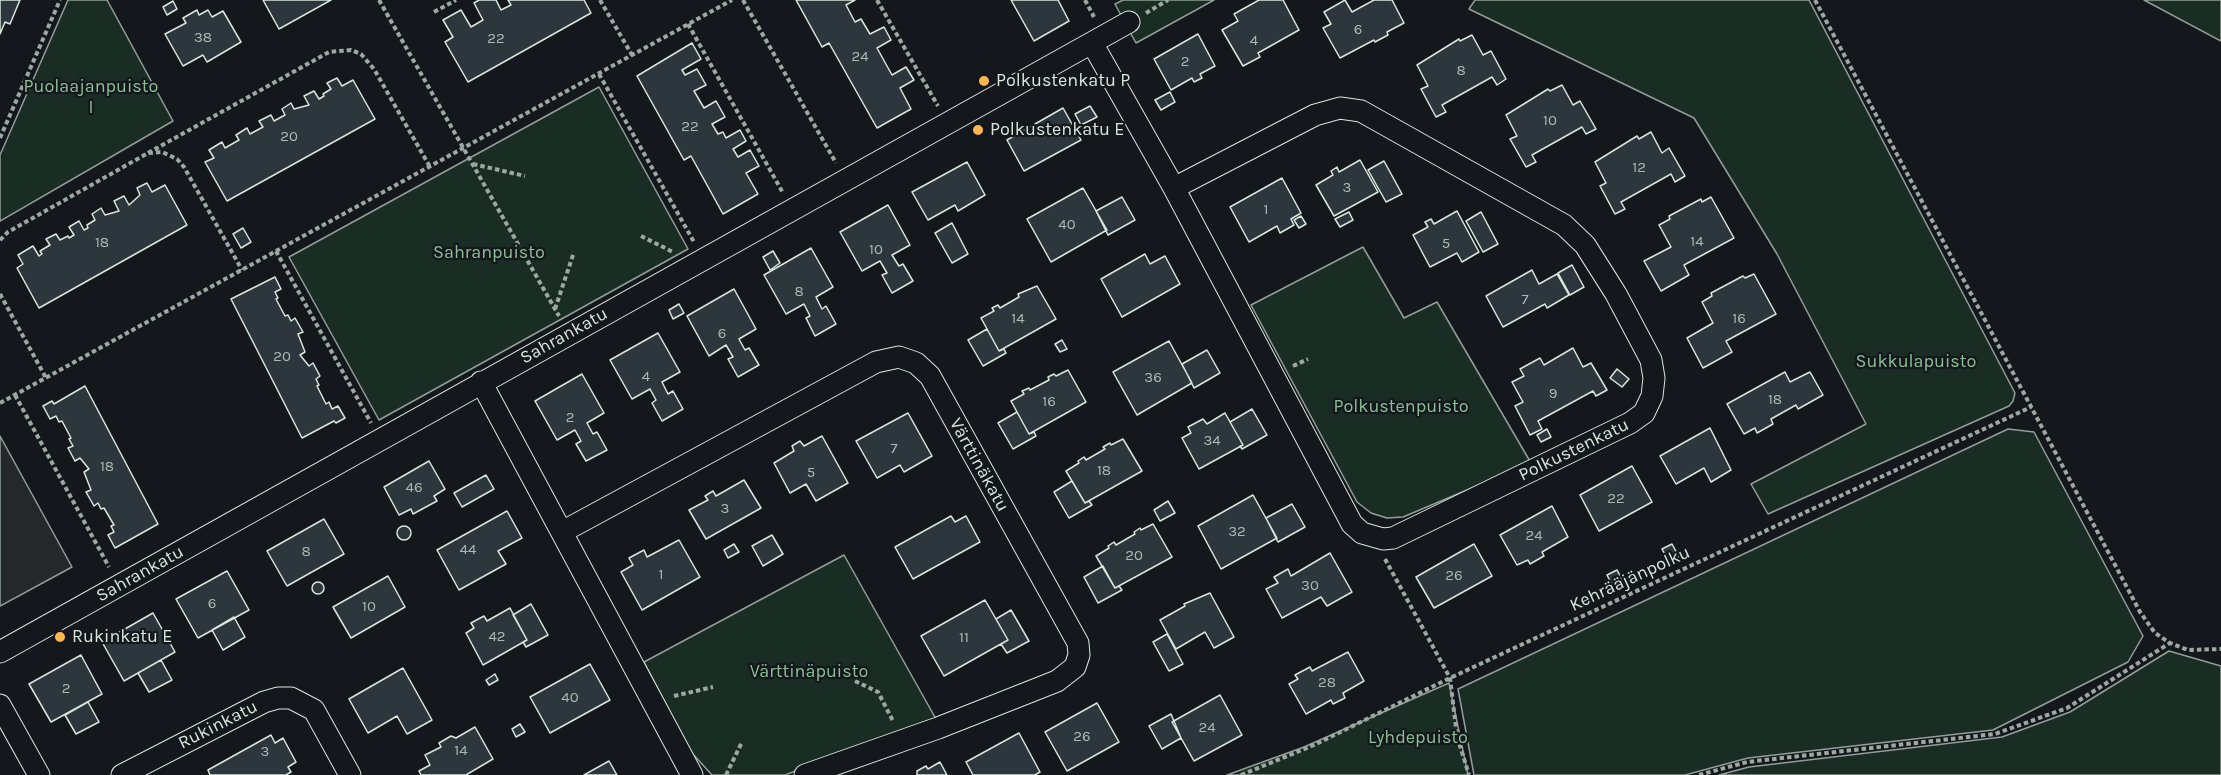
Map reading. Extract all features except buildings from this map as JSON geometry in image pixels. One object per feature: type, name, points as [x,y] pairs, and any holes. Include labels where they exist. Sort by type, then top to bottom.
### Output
[{"type":"street","name":"Sahrankatu","points":[[0,652],[1129,22]]},
{"type":"street","points":[[1092,43],[1174,188],[1352,524],[1362,533],[1373,537]]},
{"type":"street","name":"Polkustenkatu","points":[[1174,188],[1315,115],[1340,108],[1361,111],[1564,225],[1585,245],[1616,294],[1651,360],[1654,378],[1652,396],[1644,413],[1630,423],[1393,538],[1373,537]]},
{"type":"street","name":"Värttinäkatu","points":[[562,532],[876,362],[899,357],[916,363],[930,376],[1078,643],[1079,655],[1075,667],[1057,681],[902,741],[805,775]]},
{"type":"street","points":[[481,382],[692,775]]},
{"type":"street","name":"Rukinkatu","points":[[122,775],[264,702],[278,698],[291,698],[314,710],[350,775]]},
{"type":"street","points":[[0,705],[39,775]]},
{"type":"path","points":[[0,138],[60,0]]},
{"type":"path","points":[[379,0],[568,333]]},
{"type":"path","points":[[434,12],[456,0]]},
{"type":"path","points":[[600,0],[632,55]]},
{"type":"path","points":[[0,403],[732,0]]},
{"type":"path","points":[[743,0],[845,180]]},
{"type":"path","points":[[878,0],[948,123]]},
{"type":"path","points":[[1815,0],[2121,581],[2155,633],[2170,644],[2188,650],[2221,649]]},
{"type":"path","points":[[688,24],[792,209]]},
{"type":"path","points":[[0,240],[8,232],[329,52],[351,50],[361,54],[374,69],[430,167]]},
{"type":"path","points":[[598,74],[699,260]]},
{"type":"path","points":[[148,153],[171,154],[184,167],[242,270]]},
{"type":"path","points":[[472,164],[525,176]]},
{"type":"path","points":[[640,236],[699,260]]},
{"type":"path","points":[[276,251],[380,439]]},
{"type":"path","points":[[555,310],[574,252]]},
{"type":"path","points":[[0,294],[46,378]]},
{"type":"path","points":[[15,395],[120,586]]},
{"type":"path","name":"Kehrääjänpolku","points":[[1240,775],[1314,745],[1450,678],[2031,407]]},
{"type":"path","points":[[1373,537],[1450,678],[1457,736],[1469,775]]},
{"type":"path","points":[[1699,775],[1747,762],[1995,734],[2067,708],[2170,644]]},
{"type":"path","points":[[855,681],[878,692],[902,741]]},
{"type":"path","points":[[655,705],[677,695],[713,687]]},
{"type":"path","points":[[726,775],[742,742]]},
{"type":"green space","name":"Puolaajanpuisto I","points":[[68,0],[107,0],[173,121],[0,221],[0,155]]},
{"type":"green space","points":[[1123,0],[1214,0],[1136,43],[1115,4]]},
{"type":"green space","name":"Sukkulapuisto","points":[[1475,0],[1809,0],[2015,393],[2013,401],[2009,406],[1768,514],[1751,484],[1866,424],[1777,254],[1694,118],[1469,9]]},
{"type":"green space","points":[[2144,0],[2221,0],[2221,41]]},
{"type":"green space","name":"Sahranpuisto","points":[[599,87],[688,249],[379,420],[289,257]]},
{"type":"green space","name":"Polkustenpuisto","points":[[1363,247],[1404,318],[1437,302],[1531,463],[1403,517],[1387,518],[1371,513],[1357,502],[1251,305]]},
{"type":"green space","points":[[2008,429],[2034,432],[2143,636],[2128,662],[1993,730],[1748,758],[1685,775],[1474,775],[1458,689]]},
{"type":"green space","name":"Värttinäpuisto","points":[[844,555],[936,719],[785,775],[712,775],[691,752],[644,662]]},
{"type":"green space","points":[[2169,651],[2221,666],[2221,775],[1719,775],[1749,767],[2002,737],[2070,712]]},
{"type":"green space","name":"Lyhdepuisto","points":[[1449,683],[1468,775],[1227,775],[1304,747]]},
{"type":"shaded area","points":[[0,436],[72,567],[0,606]]},
{"type":"place","name":"Polkustenkatu P","points":[[984,81]]},
{"type":"place","name":"Polkustenkatu E","points":[[978,130]]},
{"type":"place","name":"Rukinkatu E","points":[[60,637]]}]
